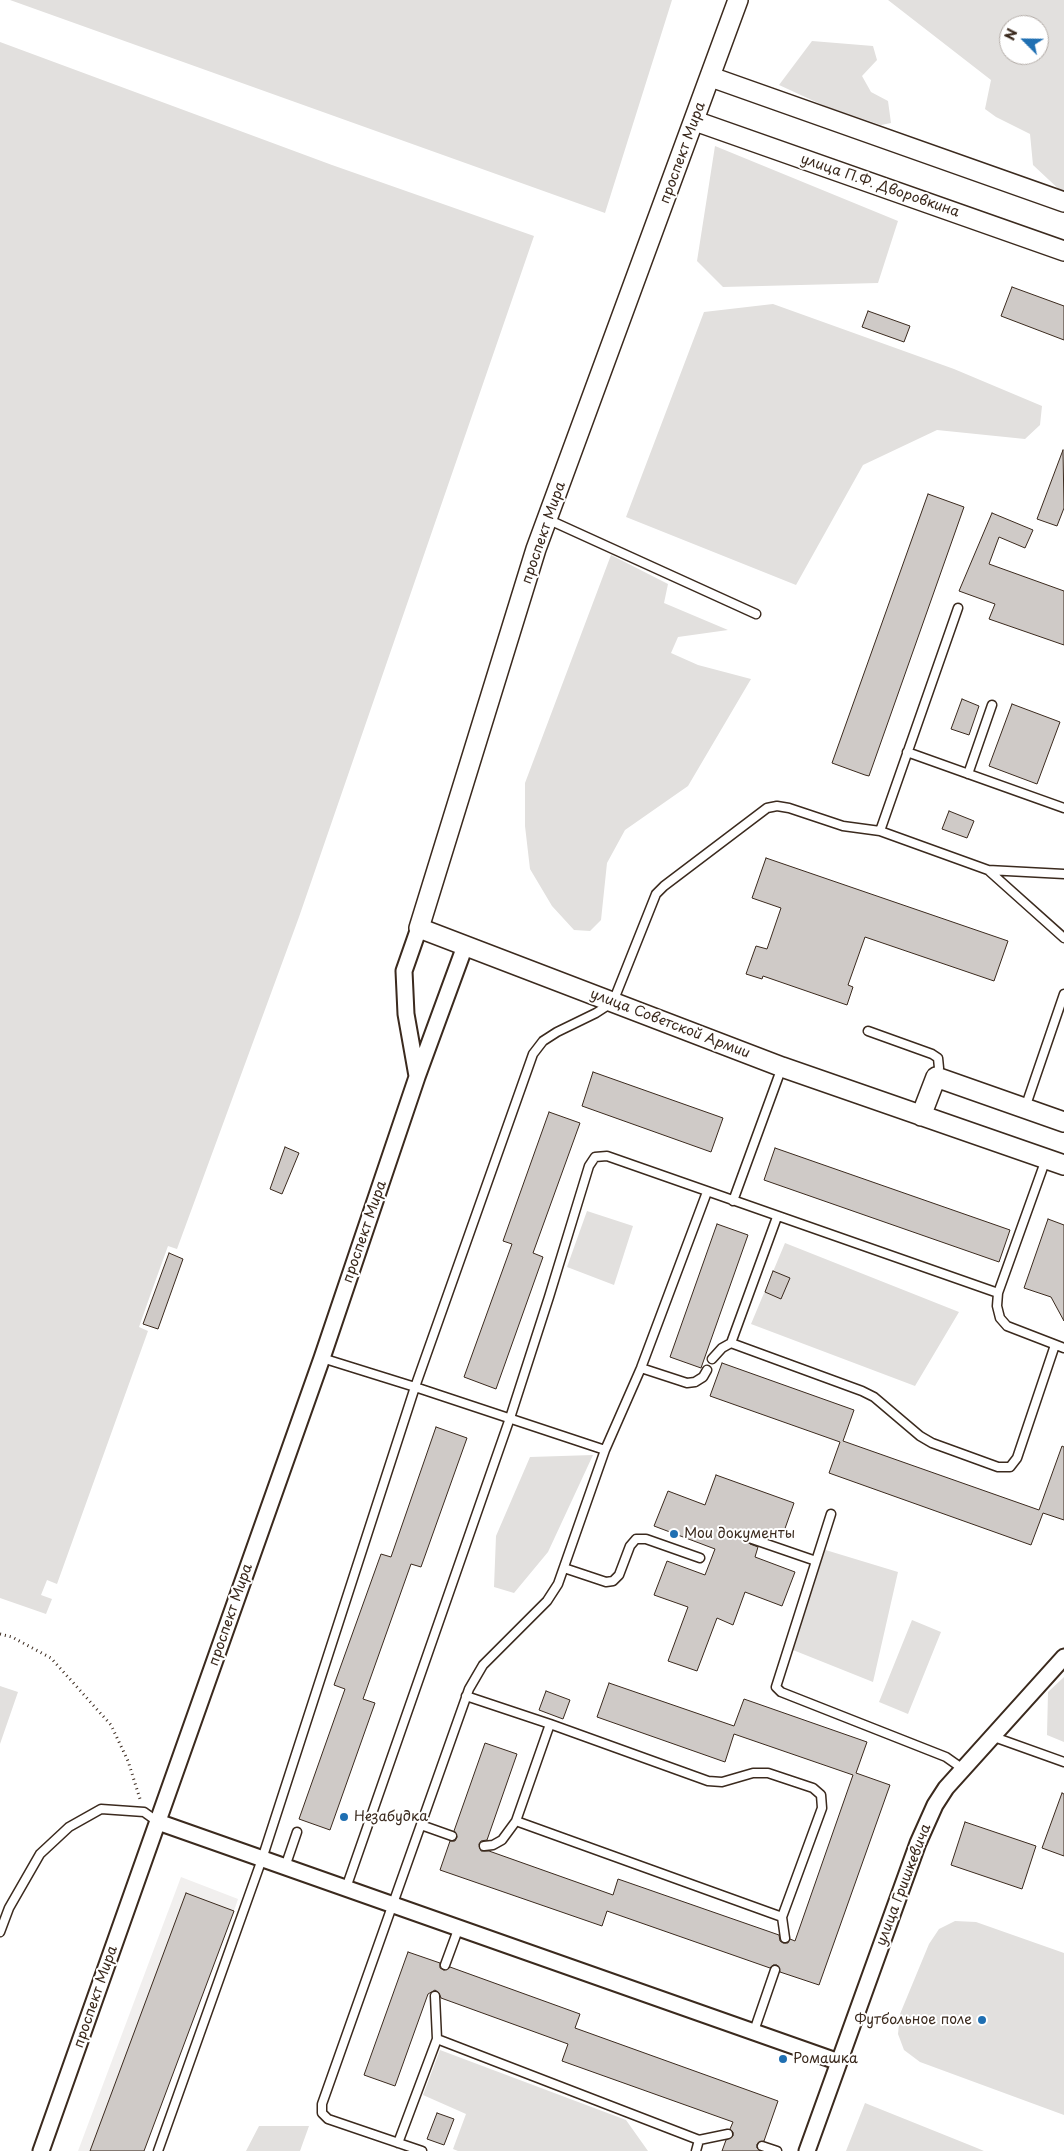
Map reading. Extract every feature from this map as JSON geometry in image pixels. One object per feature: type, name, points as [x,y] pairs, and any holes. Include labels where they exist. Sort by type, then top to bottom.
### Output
[{"type":"street","name":"проспект Мира","points":[[417,1077],[406,1014],[404,971],[530,568],[738,0]]},
{"type":"street","points":[[711,77],[1064,202]]},
{"type":"street","name":"улица П.Ф. Дворовкина","points":[[695,120],[1064,251]]},
{"type":"street","name":"улица Советской Армии","points":[[419,928],[782,1067],[1064,1165]]},
{"type":"street","name":"проспект Мира","points":[[41,2151],[322,1358],[417,1077],[465,946]]},
{"type":"street","points":[[922,1116],[936,1078],[1064,1122]]},
{"type":"street","name":"улица Гришкевича","points":[[807,2151],[918,1843],[935,1806],[946,1788],[994,1737],[1064,1657]]},
{"type":"street","points":[[158,1822],[839,2062]]},
{"type":"lane","points":[[548,519],[756,614]]},
{"type":"lane","points":[[880,831],[958,608]]},
{"type":"lane","points":[[968,774],[992,705]]},
{"type":"lane","points":[[907,752],[1064,808]]},
{"type":"lane","points":[[158,2151],[262,1859],[415,1387],[533,1054],[543,1041],[613,1002],[656,894],[767,808],[777,806],[789,808],[843,826],[880,831],[988,870],[1064,874]]},
{"type":"lane","points":[[988,870],[1064,938]]},
{"type":"lane","points":[[1025,1108],[1064,994]]},
{"type":"lane","points":[[868,1031],[932,1054],[938,1058],[939,1068],[936,1078]]},
{"type":"lane","points":[[733,1201],[782,1067]]},
{"type":"lane","points":[[346,1888],[510,1418],[589,1166],[595,1157],[607,1156],[998,1293]]},
{"type":"lane","points":[[1046,1159],[998,1293],[997,1306],[1000,1318],[1007,1326],[1064,1348]]},
{"type":"lane","points":[[422,2151],[328,2119],[322,2113],[322,2104],[466,1696],[483,1665],[547,1601],[558,1584],[605,1450],[641,1368],[707,1192]]},
{"type":"lane","points":[[712,1359],[722,1348],[731,1343],[777,1217]]},
{"type":"lane","points":[[731,1343],[862,1390],[874,1397],[920,1436],[932,1443],[1004,1467],[1010,1467],[1017,1458],[1055,1345]]},
{"type":"lane","points":[[322,1358],[605,1450]]},
{"type":"lane","points":[[641,1368],[687,1383],[695,1382],[703,1377],[707,1370]]},
{"type":"lane","points":[[831,1514],[776,1687],[781,1692],[946,1757],[963,1769]]},
{"type":"lane","points":[[564,1568],[606,1582],[613,1581],[619,1576],[630,1546],[636,1540],[646,1539],[700,1558]]},
{"type":"lane","points":[[752,1539],[816,1561]]},
{"type":"lane","points":[[466,1696],[708,1781],[722,1782],[753,1773],[768,1773],[813,1788],[821,1796],[822,1808],[782,1917],[785,1938]]},
{"type":"lane","points":[[484,1846],[493,1845],[502,1840],[516,1821],[550,1724]]},
{"type":"lane","points":[[994,1737],[1064,1762]]},
{"type":"lane","points":[[0,1932],[9,1908],[40,1854],[69,1827],[101,1809],[144,1812],[158,1822]]},
{"type":"lane","points":[[516,1821],[782,1917]]},
{"type":"lane","points":[[421,1825],[452,1836]]},
{"type":"lane","points":[[285,1867],[297,1832]]},
{"type":"lane","points":[[445,1965],[459,1927]]},
{"type":"lane","points":[[754,2031],[775,1970]]},
{"type":"lane","points":[[398,2143],[437,2039],[435,1996]]},
{"type":"lane","points":[[437,2039],[699,2140],[728,2134]]},
{"type":"lane","points":[[696,2151],[699,2140]]},
{"type":"lane","points":[[762,2146],[777,2151]]},
{"type":"path","points":[[0,1634],[12,1637],[51,1658],[111,1725],[128,1761],[144,1812]]},
{"type":"shaded area","points":[[10,0],[672,0],[605,213]]},
{"type":"shaded area","points":[[888,0],[1064,0],[1064,194],[1033,165],[1030,134],[996,117],[985,109],[991,80]]},
{"type":"shaded area","points":[[812,41],[873,46],[877,60],[862,76],[871,92],[888,101],[891,123],[881,125],[827,107],[779,85]]},
{"type":"shaded area","points":[[0,42],[332,165],[534,236],[299,917],[177,1249],[168,1246],[139,1327],[148,1331],[57,1584],[47,1580],[41,1595],[52,1599],[46,1614],[0,1598]]},
{"type":"shaded area","points":[[715,146],[898,221],[878,283],[723,287],[697,261]]},
{"type":"shaded area","points":[[773,304],[954,369],[1042,406],[1040,425],[1025,439],[937,430],[863,465],[796,585],[626,517],[704,312]]},
{"type":"shaded area","points":[[611,555],[668,584],[664,603],[728,630],[678,637],[671,653],[698,665],[751,679],[688,786],[625,830],[607,863],[601,920],[590,931],[574,930],[552,906],[530,869],[525,826],[525,783]]},
{"type":"shaded area","points":[[587,1211],[633,1226],[614,1285],[567,1267]]},
{"type":"shaded area","points":[[785,1243],[959,1312],[915,1386],[751,1324]]},
{"type":"shaded area","points":[[593,1455],[548,1552],[514,1593],[494,1587],[496,1536],[530,1457]]},
{"type":"shaded area","points":[[819,1548],[898,1572],[873,1682],[788,1648]]},
{"type":"shaded area","points":[[912,1620],[941,1632],[908,1714],[879,1702]]},
{"type":"shaded area","points":[[1064,1677],[1064,1742],[1047,1735],[1048,1692]]},
{"type":"shaded area","points":[[0,1686],[18,1692],[0,1744]]},
{"type":"shaded area","points":[[181,1877],[238,1899],[144,2151],[78,2151]]},
{"type":"shaded area","name":"Футбольное поле","points":[[955,1921],[976,1922],[1064,1953],[1064,2115],[920,2062],[904,2050],[898,2034],[900,2014],[929,1944],[939,1929]]},
{"type":"shaded area","points":[[440,2050],[626,2120],[648,2151],[458,2151],[453,2149],[466,2114],[423,2095]]},
{"type":"shaded area","points":[[865,2103],[977,2148],[984,2151],[846,2151]]},
{"type":"shaded area","points":[[259,2126],[309,2126],[300,2151],[246,2151]]},
{"type":"building","points":[[1012,287],[1064,306],[1064,340],[1001,316]]},
{"type":"building","points":[[868,311],[910,326],[904,342],[862,327]]},
{"type":"building","points":[[1063,450],[1064,508],[1057,526],[1037,519]]},
{"type":"building","points":[[928,494],[964,507],[869,776],[832,763]]},
{"type":"building","points":[[992,513],[1033,530],[1025,548],[999,537],[989,564],[1064,591],[1064,645],[989,619],[995,604],[959,591]]},
{"type":"building","points":[[962,699],[979,706],[969,735],[951,729]]},
{"type":"building","points":[[1012,704],[1060,722],[1037,784],[989,766]]},
{"type":"building","points":[[949,811],[974,821],[967,838],[942,829]]},
{"type":"building","points":[[766,858],[1008,941],[994,981],[865,937],[848,985],[853,987],[847,1005],[763,976],[762,979],[746,974],[756,946],[767,949],[781,908],[752,898]]},
{"type":"building","points":[[593,1072],[723,1118],[711,1152],[582,1106]]},
{"type":"building","points":[[549,1112],[580,1123],[533,1253],[543,1257],[496,1389],[464,1377],[512,1244],[503,1241]]},
{"type":"building","points":[[285,1147],[299,1153],[282,1194],[270,1189]]},
{"type":"building","points":[[775,1148],[1010,1230],[999,1262],[764,1180]]},
{"type":"building","points":[[1048,1219],[1064,1225],[1064,1321],[1051,1297],[1024,1288]]},
{"type":"building","points":[[717,1224],[748,1235],[701,1368],[670,1357]]},
{"type":"building","points":[[169,1253],[183,1259],[158,1329],[143,1324]]},
{"type":"building","points":[[773,1271],[790,1278],[781,1299],[765,1292]]},
{"type":"building","points":[[722,1363],[854,1410],[843,1441],[1039,1510],[1062,1446],[1064,1447],[1064,1520],[1043,1513],[1031,1545],[829,1473],[840,1442],[710,1396]]},
{"type":"building","points":[[436,1427],[467,1438],[421,1567],[411,1564],[363,1699],[375,1703],[330,1830],[299,1819],[345,1689],[334,1685],[381,1554],[391,1557]]},
{"type":"building","points":[[716,1475],[794,1503],[782,1537],[765,1531],[762,1537],[751,1533],[746,1540],[758,1547],[755,1557],[795,1572],[782,1606],[745,1592],[733,1625],[717,1618],[697,1671],[668,1661],[688,1607],[654,1595],[667,1561],[705,1575],[715,1549],[654,1526],[668,1491],[705,1505]]},
{"type":"building","points":[[609,1683],[734,1726],[744,1699],[867,1742],[856,1773],[890,1785],[819,1985],[780,1972],[777,1965],[773,1965],[770,1968],[607,1911],[602,1926],[440,1870],[450,1841],[455,1841],[457,1837],[454,1831],[485,1743],[517,1754],[487,1840],[481,1841],[479,1844],[481,1851],[489,1851],[613,1895],[618,1879],[779,1935],[780,1941],[783,1943],[788,1943],[790,1939],[795,1941],[853,1775],[734,1734],[725,1762],[597,1717]]},
{"type":"building","points":[[546,1691],[570,1700],[563,1719],[539,1710]]},
{"type":"building","points":[[1062,1793],[1064,1794],[1064,1856],[1042,1848]]},
{"type":"building","points":[[965,1822],[1036,1846],[1022,1889],[951,1865]]},
{"type":"building","points":[[186,1893],[234,1911],[144,2151],[90,2151]]},
{"type":"building","points":[[408,1952],[440,1963],[440,1968],[444,1970],[450,1967],[580,2014],[575,2028],[778,2101],[764,2141],[757,2144],[757,2148],[760,2151],[722,2151],[726,2140],[733,2136],[733,2132],[730,2129],[733,2122],[562,2061],[568,2044],[441,1998],[435,1990],[428,1994],[395,2086],[364,2075]]},
{"type":"building","points":[[437,2113],[454,2119],[444,2145],[427,2139]]},
{"type":"place","name":"Мои документы","points":[[674,1534]]},
{"type":"place","name":"Незабудка","points":[[344,1817]]},
{"type":"place","name":"Футбольное поле","points":[[982,2020]]},
{"type":"place","name":"Ромашка","points":[[783,2059]]}]
